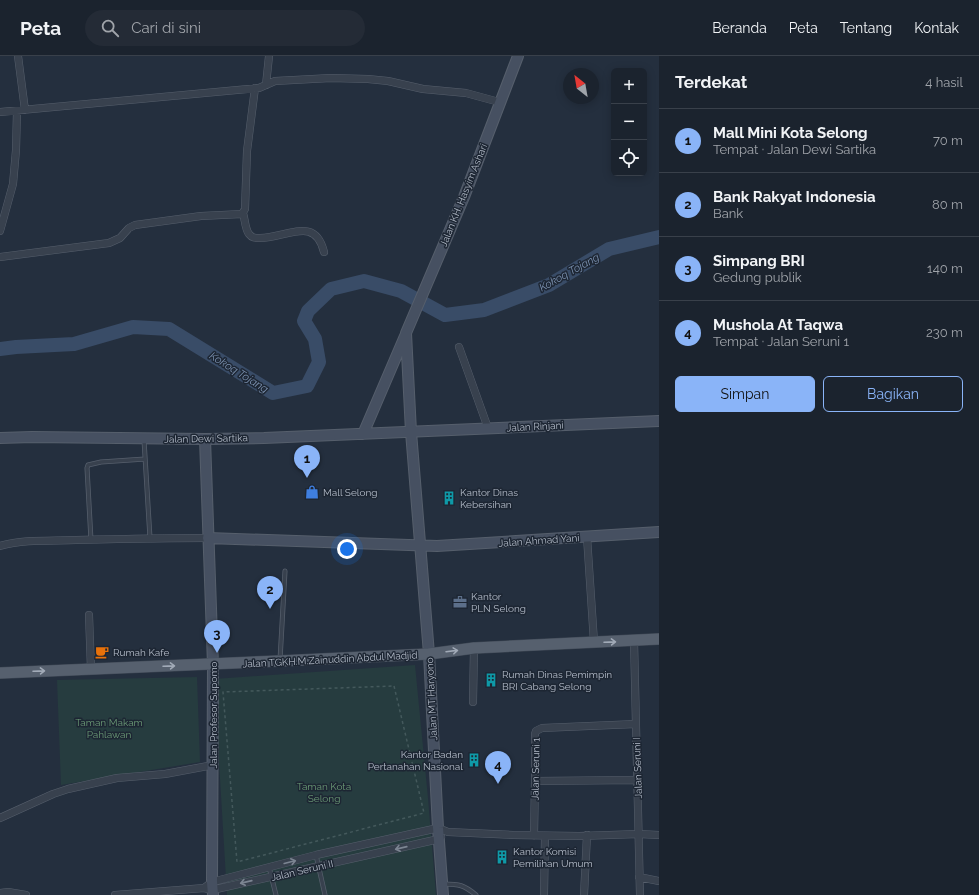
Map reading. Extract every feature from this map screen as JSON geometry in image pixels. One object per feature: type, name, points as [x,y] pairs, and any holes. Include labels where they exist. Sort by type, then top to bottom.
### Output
[{"type":"main road","name":"Jalan TGKH.M.Zainuddin Abdul Madjid","points":[[0,672],[213,665],[429,654],[474,648],[659,638]]},
{"type":"street","points":[[18,56],[26,110]]},
{"type":"street","points":[[266,86],[269,56]]},
{"type":"street","name":"Jalan KH. Hasyim Ashari","points":[[363,434],[464,197],[499,102],[518,56]]},
{"type":"street","points":[[0,112],[255,88],[266,86],[275,81],[331,78],[388,81],[423,89],[466,93],[499,102]]},
{"type":"street","points":[[255,88],[247,151],[244,213],[248,231],[254,238],[267,238],[310,231],[316,234],[322,242],[324,252]]},
{"type":"street","points":[[0,231],[13,184],[17,111]]},
{"type":"street","points":[[0,257],[109,242],[120,238],[129,228],[135,225],[201,216],[244,213]]},
{"type":"street","name":"Jalan KH. Hasyim Ashari","points":[[406,333],[411,432]]},
{"type":"street","points":[[459,347],[488,428]]},
{"type":"street","name":"Jalan Rinjani","points":[[411,432],[659,421]]},
{"type":"street","name":"Jalan Dewi Sartika","points":[[0,438],[32,436],[205,439],[411,432]]},
{"type":"street","name":"Jalan MT Haryono","points":[[411,432],[429,654],[443,895]]},
{"type":"street","name":"Jalan Profesor Supomo","points":[[205,439],[213,665],[210,889]]},
{"type":"street","name":"Jalan Ahmad Yani","points":[[208,538],[420,546],[659,532]]},
{"type":"street","points":[[587,537],[594,642]]},
{"type":"street","points":[[0,546],[38,541],[208,538]]},
{"type":"street","points":[[89,615],[91,669]]},
{"type":"street","name":"Jalan Seruni I","points":[[634,640],[640,895]]},
{"type":"street","points":[[473,702],[474,648]]},
{"type":"street","name":"Jalan Seruni 1","points":[[534,836],[535,734],[539,728],[636,724]]},
{"type":"street","points":[[0,818],[53,794],[68,789],[117,778],[165,774],[212,764]]},
{"type":"street","points":[[535,781],[638,780]]},
{"type":"street","points":[[438,828],[448,832],[534,836],[659,835]]},
{"type":"street","name":"Jalan Seruni II","points":[[210,889],[269,867],[438,828]]},
{"type":"street","name":"Jalan Seruni II","points":[[210,889],[272,877],[439,839],[448,832]]},
{"type":"street","points":[[584,895],[587,835]]},
{"type":"street","points":[[544,895],[545,836]]},
{"type":"street","points":[[639,877],[659,881]]},
{"type":"street","points":[[115,895],[210,889]]},
{"type":"street","points":[[0,893],[8,892],[26,895]]},
{"type":"lane","points":[[144,439],[150,538]]},
{"type":"lane","points":[[91,540],[88,465],[101,462],[145,459]]},
{"type":"lane","points":[[280,661],[286,571]]},
{"type":"lane","points":[[316,855],[325,895]]},
{"type":"lane","points":[[269,867],[276,895]]},
{"type":"lane","points":[[443,884],[457,884],[468,888],[476,895]]},
{"type":"path","points":[[394,686],[424,814],[237,862],[223,692],[394,686]]},
{"type":"green space","name":"Taman Kota Selong","points":[[415,665],[436,895],[227,895],[214,679]]},
{"type":"green space","name":"Taman Makam Pahlawan","points":[[197,677],[200,762],[61,785],[57,680]]},
{"type":"waterway","name":"Kokoq Tojang","points":[[0,349],[74,344],[133,327],[169,329],[273,393],[307,386],[319,362],[315,339],[304,321],[308,311],[331,289],[364,281],[401,291],[445,315],[484,310],[549,285],[609,249],[659,237]]},
{"type":"place","name":"Mall Mini Kota Selong","points":[[307,478]]},
{"type":"place","name":"Mall Selong","points":[[312,492]]},
{"type":"place","name":"Kantor Dinas Kebersihan","points":[[449,498]]},
{"type":"place","name":"Kantor PLN Selong","points":[[460,602]]},
{"type":"place","name":"Bank Rakyat Indonesia","points":[[270,609]]},
{"type":"place","name":"Rumah Kafe","points":[[102,652]]},
{"type":"place","name":"Simpang BRI","points":[[217,653]]},
{"type":"place","name":"Rumah Dinas Pemimpin BRI Cabang Selong","points":[[491,680]]},
{"type":"place","name":"Kantor Badan Pertanahan Nasional","points":[[474,760]]},
{"type":"place","name":"Mushola At Taqwa","points":[[498,784]]},
{"type":"place","name":"Kantor Komisi Pemilihan Umum","points":[[502,857]]}]
